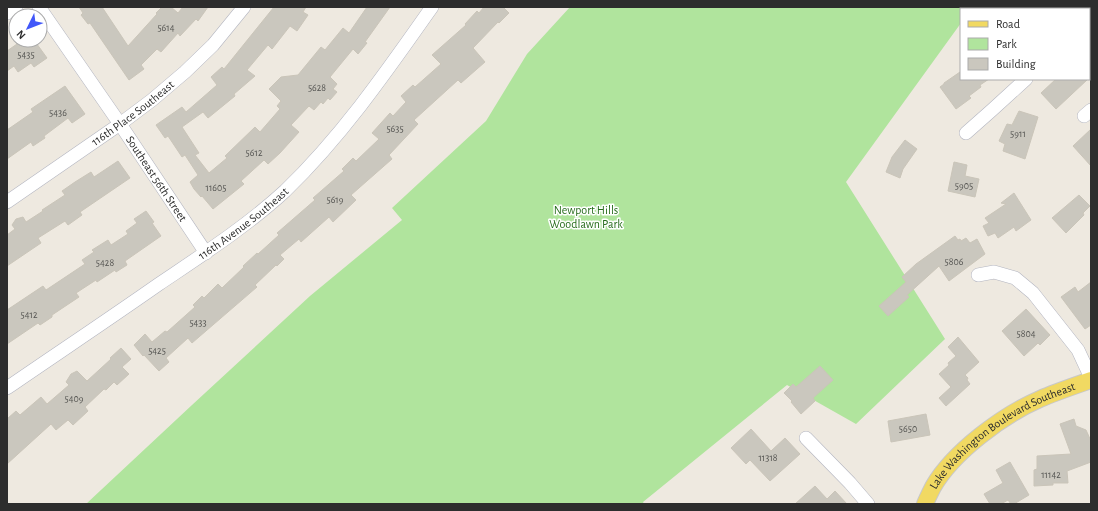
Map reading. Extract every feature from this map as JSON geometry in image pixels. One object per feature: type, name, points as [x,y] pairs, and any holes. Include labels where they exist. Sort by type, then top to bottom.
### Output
[{"type":"main road","name":"Lake Washington Boulevard Southeast","points":[[925,504],[933,487],[943,472],[975,440],[1006,417],[1039,400],[1091,379]]},
{"type":"street","points":[[7,13],[16,7]]},
{"type":"street","name":"Southeast 56th Street","points":[[39,7],[120,124],[206,253]]},
{"type":"street","name":"116th Place Southeast","points":[[7,202],[120,124],[152,100],[213,46],[244,7]]},
{"type":"street","name":"116th Avenue Southeast","points":[[7,388],[206,253],[285,191],[312,163],[367,97],[432,7]]},
{"type":"street","points":[[966,133],[1025,80]]},
{"type":"street","points":[[978,275],[994,272],[1015,278],[1033,293],[1078,350],[1091,379]]},
{"type":"street","points":[[806,438],[850,483],[868,504]]},
{"type":"green space","name":"Newport Hills Woodlawn Park","points":[[570,7],[973,7],[960,8],[960,24],[846,182],[945,339],[856,424],[787,385],[643,502],[644,504],[86,504],[310,296],[402,220],[392,208],[486,121],[527,54]]},
{"type":"building","points":[[79,7],[102,7],[128,46],[162,7],[171,7],[178,13],[183,7],[208,7],[198,21],[196,19],[180,36],[178,33],[161,52],[157,49],[141,65],[144,69],[129,80],[90,23],[88,24],[81,15],[83,13]]},
{"type":"building","points":[[274,7],[306,7],[303,12],[308,15],[297,31],[290,26],[272,49],[268,45],[247,70],[255,76],[234,94],[235,96],[208,118],[203,112],[182,127],[199,153],[195,155],[209,173],[227,158],[225,156],[255,127],[260,132],[280,109],[277,106],[281,101],[269,89],[281,77],[298,75],[321,47],[325,50],[343,28],[349,33],[367,7],[390,7],[365,42],[367,43],[358,54],[353,49],[330,77],[337,84],[333,89],[337,92],[330,100],[328,98],[323,104],[321,102],[314,110],[309,106],[291,125],[299,132],[280,153],[268,164],[264,160],[241,181],[244,184],[213,209],[194,189],[190,182],[198,175],[185,155],[182,157],[168,136],[165,138],[156,125],[182,107],[186,112],[217,85],[211,77],[222,67],[224,69]]},
{"type":"building","points":[[484,7],[503,7],[509,13],[499,23],[498,22],[473,48],[485,62],[461,83],[458,80],[414,120],[418,124],[389,155],[392,159],[351,195],[356,200],[333,222],[329,217],[301,242],[299,239],[280,255],[284,259],[255,285],[257,287],[192,343],[188,338],[166,358],[169,362],[159,371],[134,345],[145,334],[152,342],[165,331],[167,332],[195,307],[193,305],[202,296],[204,298],[218,284],[222,288],[244,267],[243,266],[279,235],[277,233],[315,200],[313,198],[344,171],[342,169],[353,158],[356,161],[379,139],[372,133],[390,113],[393,116],[406,102],[401,96],[413,85],[415,87],[441,64],[432,55],[466,25],[465,24],[477,11],[479,13]]},
{"type":"building","points":[[11,48],[40,48],[47,58],[34,67],[31,63],[18,72],[14,66],[7,71],[7,51]]},
{"type":"building","points":[[960,72],[960,80],[988,80],[969,96],[971,98],[956,109],[940,87]]},
{"type":"building","points":[[1055,80],[1087,80],[1056,109],[1041,93]]},
{"type":"building","points":[[65,86],[85,114],[72,123],[68,118],[44,136],[45,138],[33,146],[31,142],[7,159],[7,130],[33,112],[31,109]]},
{"type":"building","points":[[1019,111],[1038,117],[1025,159],[1003,151],[1005,144],[999,141],[1007,124],[1012,125]]},
{"type":"building","points":[[1091,129],[1091,166],[1073,146]]},
{"type":"building","points":[[905,140],[917,149],[903,169],[900,178],[886,172],[892,157]]},
{"type":"building","points":[[118,161],[130,178],[80,212],[82,215],[68,225],[65,221],[38,238],[41,243],[7,266],[7,235],[15,229],[12,225],[16,219],[23,217],[26,222],[65,195],[62,191],[75,182],[91,172],[94,177]]},
{"type":"building","points":[[954,162],[967,165],[965,176],[979,179],[975,197],[948,191]]},
{"type":"building","points":[[1014,193],[1031,220],[1016,231],[1014,227],[998,238],[995,233],[988,236],[983,226],[989,223],[985,218],[1006,204],[1001,203]]},
{"type":"building","points":[[1079,195],[1090,206],[1083,213],[1084,215],[1066,233],[1052,218]]},
{"type":"building","points":[[146,211],[154,222],[152,223],[161,236],[125,261],[127,265],[116,272],[115,270],[97,282],[96,280],[76,293],[79,297],[52,315],[52,317],[40,325],[38,323],[7,344],[7,310],[43,286],[46,290],[85,264],[82,260],[94,252],[92,250],[108,240],[111,245],[128,234],[126,231],[137,223],[134,219]]},
{"type":"building","points":[[955,236],[961,241],[966,238],[970,243],[977,239],[985,254],[949,281],[939,266],[907,295],[909,297],[888,316],[879,306],[906,282],[902,277],[916,264]]},
{"type":"building","points":[[1091,282],[1091,325],[1085,329],[1061,297],[1075,287],[1078,292]]},
{"type":"building","points":[[1026,309],[1050,335],[1040,345],[1038,343],[1024,356],[1002,331]]},
{"type":"building","points":[[958,337],[979,362],[965,375],[970,384],[946,406],[939,398],[951,387],[939,374],[956,356],[948,347]]},
{"type":"building","points":[[121,348],[131,359],[122,367],[129,374],[117,385],[114,382],[106,390],[104,389],[85,407],[88,411],[73,425],[68,420],[56,430],[51,424],[7,464],[7,419],[16,411],[20,415],[41,397],[47,404],[69,385],[66,382],[71,374],[77,371],[87,381]]},
{"type":"building","points":[[820,366],[833,380],[813,398],[815,401],[801,414],[784,393],[793,384],[796,387]]},
{"type":"building","points":[[926,414],[930,435],[891,442],[888,421]]},
{"type":"building","points":[[1074,419],[1076,426],[1086,430],[1091,441],[1091,462],[1067,471],[1068,483],[1053,483],[1053,485],[1034,486],[1034,470],[1037,469],[1037,456],[1071,454],[1060,424]]},
{"type":"building","points":[[751,429],[771,451],[785,438],[800,454],[770,481],[750,460],[746,464],[731,448]]},
{"type":"building","points":[[1010,462],[1029,495],[1014,504],[1011,504],[1008,500],[1001,504],[990,504],[984,494],[1003,483],[996,470]]},
{"type":"building","points":[[815,486],[827,499],[835,491],[847,504],[795,504]]}]
